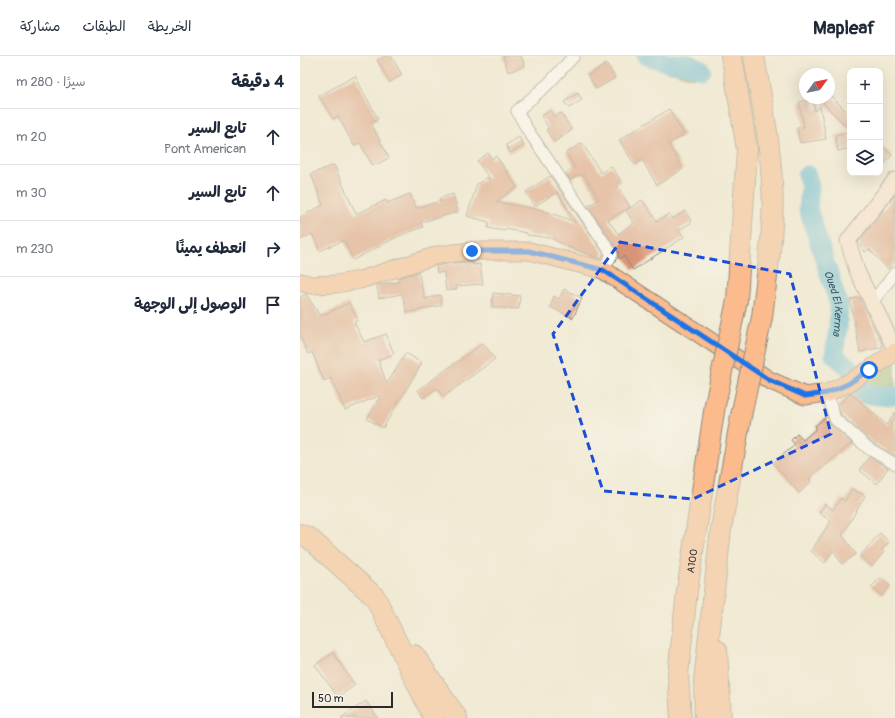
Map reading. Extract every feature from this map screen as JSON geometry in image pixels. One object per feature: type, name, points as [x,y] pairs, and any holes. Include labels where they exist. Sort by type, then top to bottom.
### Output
[{"type":"highway","name":"A100","points":[[681,718],[678,675],[688,584],[714,405],[737,300],[747,150],[731,56]]},
{"type":"highway","points":[[705,718],[704,681],[721,529],[740,416],[762,317],[772,237],[772,184],[766,122],[754,56]]},
{"type":"highway","points":[[720,718],[717,659],[721,529]]},
{"type":"highway","points":[[300,534],[309,538],[375,597],[457,718]]},
{"type":"highway","points":[[375,597],[434,718]]},
{"type":"highway","points":[[670,718],[678,675]]},
{"type":"main road","points":[[300,282],[312,285],[336,284],[360,280],[438,255],[472,251],[529,251],[603,270],[769,380],[805,396],[827,393],[848,384],[895,350]]},
{"type":"street","points":[[574,56],[548,84],[517,111],[527,129],[612,254],[603,270]]},
{"type":"street","points":[[895,180],[848,241],[857,270],[895,350]]},
{"type":"street","points":[[872,302],[895,273]]},
{"type":"street","points":[[827,393],[835,419],[868,448],[895,464]]},
{"type":"highlighted area","points":[[620,242],[790,274],[831,434],[693,499],[603,491],[553,334]]},
{"type":"green space","points":[[636,56],[694,56],[693,78],[649,65]]},
{"type":"green space","points":[[895,359],[895,390],[881,391],[868,389],[861,383]]},
{"type":"building","points":[[385,56],[391,56],[402,75],[390,82],[377,60]]},
{"type":"building","points":[[503,56],[521,56],[525,66],[508,72]]},
{"type":"building","points":[[607,64],[615,78],[596,89],[588,75]]},
{"type":"building","points":[[355,76],[378,119],[371,123],[389,158],[373,166],[360,143],[354,146],[338,116],[333,119],[319,96]]},
{"type":"building","points":[[578,93],[582,100],[569,108],[564,102]]},
{"type":"building","points":[[835,100],[847,112],[847,127],[824,104],[835,104]]},
{"type":"building","points":[[799,104],[814,104],[815,111],[820,106],[826,139],[800,143],[797,128],[804,127]]},
{"type":"building","points":[[669,109],[684,135],[668,144],[683,169],[657,185],[642,160],[635,165],[619,140]]},
{"type":"building","points":[[550,110],[554,117],[561,113],[572,130],[554,142],[546,130],[549,128],[541,116]]},
{"type":"building","points":[[847,133],[847,149],[838,151],[835,135]]},
{"type":"building","points":[[519,137],[524,146],[510,153],[506,145]]},
{"type":"building","points":[[582,143],[601,173],[611,166],[621,181],[616,184],[630,207],[608,220],[618,234],[634,223],[626,211],[642,200],[657,221],[669,214],[672,219],[685,211],[692,222],[679,230],[684,237],[633,270],[624,256],[619,259],[618,250],[588,206],[599,199],[583,174],[581,176],[580,174],[570,180],[566,173],[575,167],[566,153]]},
{"type":"building","points":[[883,147],[892,155],[883,166]]},
{"type":"building","points":[[488,153],[492,159],[496,156],[517,187],[496,202],[542,210],[576,222],[557,192],[535,206],[526,192],[550,176],[604,254],[601,259],[566,246],[551,238],[527,235],[527,233],[505,229],[505,231],[488,228],[489,222],[467,216],[477,184],[486,178],[490,179],[477,161]]},
{"type":"building","points":[[334,165],[356,214],[386,200],[387,203],[410,194],[416,208],[441,201],[440,198],[453,194],[458,212],[421,222],[423,227],[399,236],[353,260],[344,240],[320,251],[312,234],[300,240],[300,217],[323,205],[311,174]]},
{"type":"building","points":[[895,195],[895,261],[888,269],[869,249],[865,252],[858,242]]},
{"type":"building","points":[[473,262],[473,265],[480,264],[483,284],[456,286],[457,289],[446,291],[444,272],[437,273],[436,266],[452,263]]},
{"type":"building","points":[[418,272],[425,299],[440,295],[442,305],[407,313],[402,294],[379,298],[377,285],[399,282],[398,278]]},
{"type":"building","points":[[564,289],[582,298],[573,318],[550,307],[554,296],[559,299]]},
{"type":"building","points":[[493,293],[520,296],[519,309],[492,307]]},
{"type":"building","points":[[306,294],[320,316],[349,303],[358,320],[354,322],[364,342],[386,334],[394,354],[378,360],[387,384],[406,353],[422,363],[383,428],[367,419],[381,395],[345,410],[331,378],[324,381],[312,352],[308,354],[300,336],[300,297]]},
{"type":"building","points":[[859,297],[883,347],[860,352],[850,300]]},
{"type":"building","points":[[483,343],[495,359],[443,397],[437,388],[423,398],[418,390]]},
{"type":"building","points":[[850,393],[887,425],[895,412],[895,456],[872,442],[841,415],[838,406]]},
{"type":"building","points":[[827,416],[830,424],[852,443],[809,479],[811,482],[799,493],[773,463],[795,445],[791,440],[797,434],[803,440],[817,428],[815,426]]},
{"type":"building","points":[[869,457],[888,468],[877,484],[859,470]]},
{"type":"building","points":[[852,489],[865,496],[842,535],[856,554],[842,564],[833,550],[825,563],[811,551],[831,521],[819,513],[825,504],[833,510],[841,498],[845,501]]},
{"type":"building","points":[[880,533],[889,542],[881,550],[884,552],[872,566],[860,556]]},
{"type":"building","points":[[880,578],[890,586],[882,596],[871,587]]},
{"type":"building","points":[[333,653],[355,685],[338,697],[315,665]]},
{"type":"building","points":[[366,701],[378,718],[341,718]]},
{"type":"waterway","name":"Oued El Kerma","points":[[646,56],[669,63],[688,64],[702,70]]},
{"type":"waterway","name":"Oued El Kerma","points":[[807,175],[810,187],[808,209],[839,305],[838,328],[834,355],[851,369],[863,394],[895,396]]},
{"type":"route","points":[[472,251],[529,251],[603,270],[769,380],[805,396],[827,393],[848,384],[869,370]]}]
